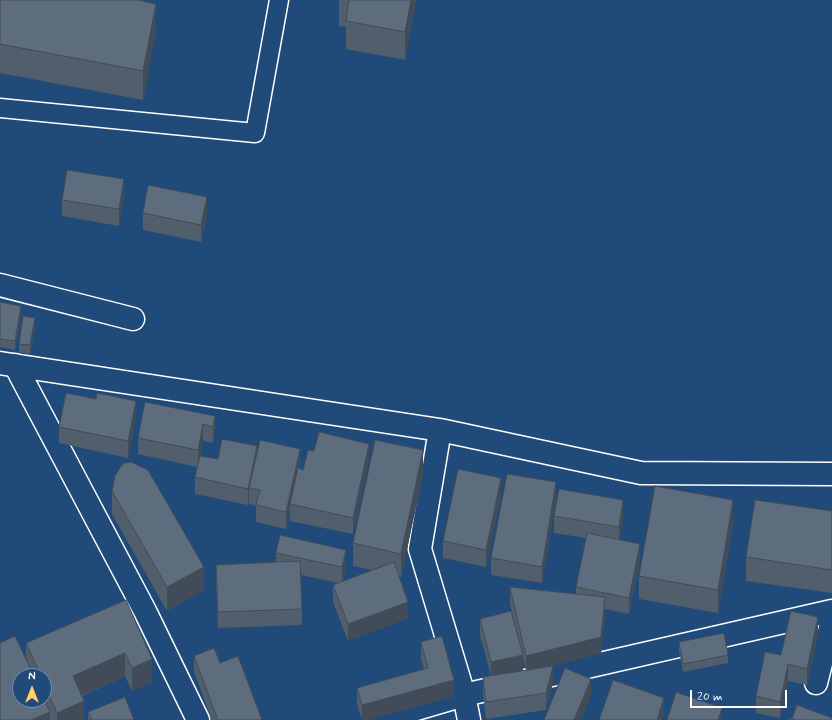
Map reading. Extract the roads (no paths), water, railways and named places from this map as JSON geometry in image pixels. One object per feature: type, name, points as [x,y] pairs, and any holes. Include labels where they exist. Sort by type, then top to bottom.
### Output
[{"type":"street","points":[[0,285],[133,318]]},
{"type":"street","points":[[8,364],[440,430],[641,473],[832,474]]},
{"type":"street","points":[[8,364],[145,611],[198,720]]},
{"type":"street","points":[[440,430],[420,549],[464,695],[469,720]]},
{"type":"street","points":[[379,720],[464,695],[832,611]]},
{"type":"street","points":[[816,683],[832,620]]},
{"type":"lane","points":[[0,108],[255,133],[279,0]]}]
